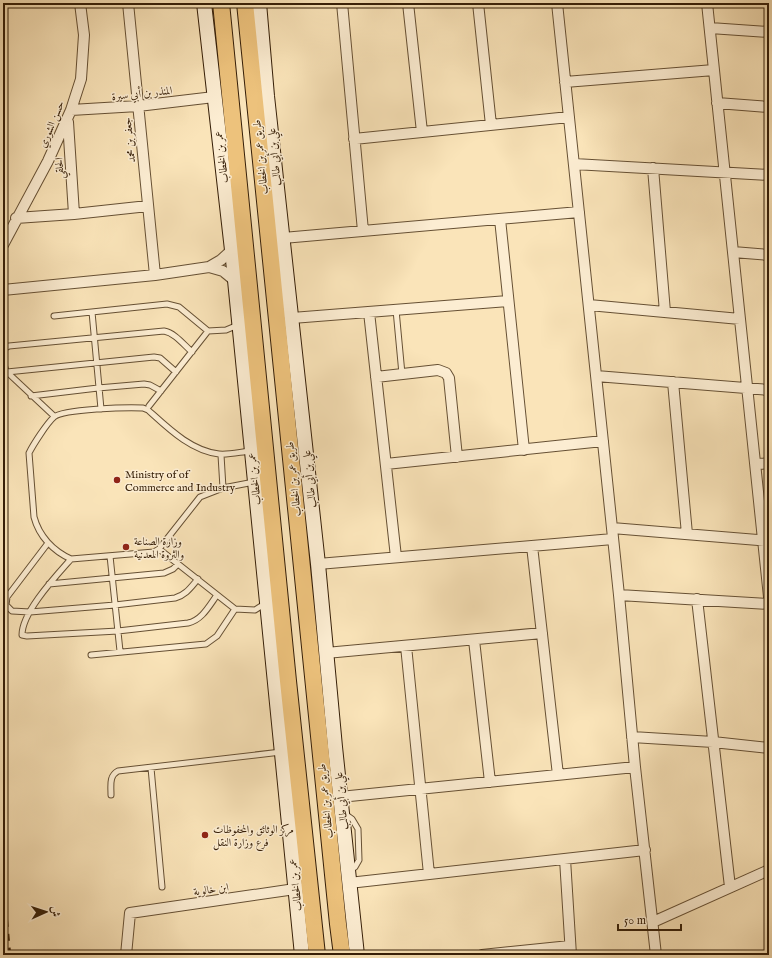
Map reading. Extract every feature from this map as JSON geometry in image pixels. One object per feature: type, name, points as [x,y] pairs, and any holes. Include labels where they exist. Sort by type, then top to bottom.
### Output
[{"type":"main road","points":[[221,3],[288,681],[317,955]]},
{"type":"main road","name":"طريق عمر بن الخطاب","points":[[245,3],[342,955]]},
{"type":"street","name":"حسن الشوري","points":[[3,245],[68,121],[80,80],[84,35],[80,3]]},
{"type":"street","name":"جعفر بن محمد","points":[[128,3],[155,275]]},
{"type":"street","name":"عمر بن الخطاب","points":[[204,3],[232,250],[302,955]]},
{"type":"street","name":"علي بن أبي طالب","points":[[259,3],[267,96],[318,564],[335,747],[357,955]]},
{"type":"street","points":[[342,3],[363,231]]},
{"type":"street","points":[[408,3],[422,132]]},
{"type":"street","points":[[478,3],[491,125]]},
{"type":"street","points":[[557,3],[619,595],[635,767],[656,955]]},
{"type":"street","points":[[707,3],[755,463],[766,541],[769,597]]},
{"type":"street","points":[[710,28],[769,32]]},
{"type":"street","points":[[565,82],[714,70]]},
{"type":"street","points":[[256,121],[267,96]]},
{"type":"street","name":"المنذر بن أبي سيرة","points":[[71,110],[138,106],[214,97]]},
{"type":"street","points":[[218,129],[230,100]]},
{"type":"street","points":[[718,103],[769,107]]},
{"type":"street","points":[[354,140],[569,117]]},
{"type":"street","name":"الحلقي","points":[[68,121],[74,214]]},
{"type":"street","points":[[574,164],[769,175]]},
{"type":"street","points":[[653,168],[665,312]]},
{"type":"street","points":[[16,218],[74,214],[148,206]]},
{"type":"street","points":[[283,238],[579,212]]},
{"type":"street","points":[[500,219],[524,450]]},
{"type":"street","points":[[3,290],[155,275],[209,267],[221,260],[232,250]]},
{"type":"street","points":[[733,252],[769,255]]},
{"type":"street","points":[[209,267],[223,271],[234,280]]},
{"type":"street","points":[[292,318],[508,301]]},
{"type":"street","points":[[589,306],[740,319]]},
{"type":"street","points":[[369,312],[396,557]]},
{"type":"street","points":[[376,377],[438,370],[444,371],[448,375],[457,457]]},
{"type":"street","points":[[596,376],[769,390]]},
{"type":"street","points":[[673,382],[687,534]]},
{"type":"street","points":[[386,464],[603,441]]},
{"type":"street","points":[[755,463],[769,464]]},
{"type":"street","points":[[612,528],[766,541]]},
{"type":"street","points":[[318,564],[613,539]]},
{"type":"street","points":[[532,546],[558,775]]},
{"type":"street","points":[[619,595],[769,604]]},
{"type":"street","points":[[697,599],[730,887]]},
{"type":"street","points":[[326,653],[542,633]]},
{"type":"street","points":[[474,640],[490,782]]},
{"type":"street","points":[[406,646],[429,874]]},
{"type":"street","points":[[276,700],[288,681]]},
{"type":"street","points":[[318,724],[335,747]]},
{"type":"street","points":[[632,737],[713,742],[769,748]]},
{"type":"street","points":[[340,797],[635,767]]},
{"type":"street","points":[[348,877],[429,874],[645,850]]},
{"type":"street","points":[[482,955],[571,950],[565,859]]},
{"type":"street","points":[[653,922],[769,870]]},
{"type":"street","name":"ابن خالوية","points":[[126,955],[130,913],[295,889]]},
{"type":"street","points":[[299,917],[314,934]]},
{"type":"lane","points":[[54,316],[167,304],[179,307],[208,331],[226,330],[239,325]]},
{"type":"lane","points":[[396,310],[402,374]]},
{"type":"lane","points":[[92,312],[101,409]]},
{"type":"lane","points":[[54,416],[7,372],[5,369],[5,348],[9,346],[168,331],[192,352]]},
{"type":"lane","points":[[149,406],[208,331]]},
{"type":"lane","points":[[7,372],[154,357],[160,358],[176,372]]},
{"type":"lane","points":[[31,396],[144,384],[150,385],[161,391]]},
{"type":"lane","points":[[251,451],[220,454],[209,452],[189,443],[172,432],[148,410],[143,408],[101,409],[63,413],[54,416],[29,453],[34,517],[37,527],[48,543],[71,559],[154,552],[159,549],[200,497],[222,488],[254,482]]},
{"type":"lane","points":[[220,454],[222,488]]},
{"type":"lane","points":[[48,543],[7,597],[6,605],[12,611],[30,612],[115,605],[175,598],[182,596],[198,580]]},
{"type":"lane","points":[[159,549],[236,609],[255,610],[267,603]]},
{"type":"lane","points":[[110,556],[120,651]]},
{"type":"lane","points":[[71,559],[49,584],[30,612],[22,628],[22,635],[27,636],[118,631],[196,621],[200,618],[217,594]]},
{"type":"lane","points":[[49,584],[164,573],[173,569],[178,564]]},
{"type":"lane","points":[[91,654],[206,644],[217,636],[236,609]]},
{"type":"lane","points":[[111,795],[111,779],[113,774],[118,771],[282,752]]},
{"type":"lane","points":[[151,768],[162,887]]},
{"type":"railway","points":[[3,878],[10,955]]},
{"type":"place","name":"Ministry of of Commerce and Industry","points":[[117,480]]},
{"type":"place","name":"وزارة الصناعة والثروة المعدنية","points":[[126,547]]},
{"type":"place","name":"مركز الوثائق والمحفوظات فرع وزارة النقل","points":[[205,835]]}]
